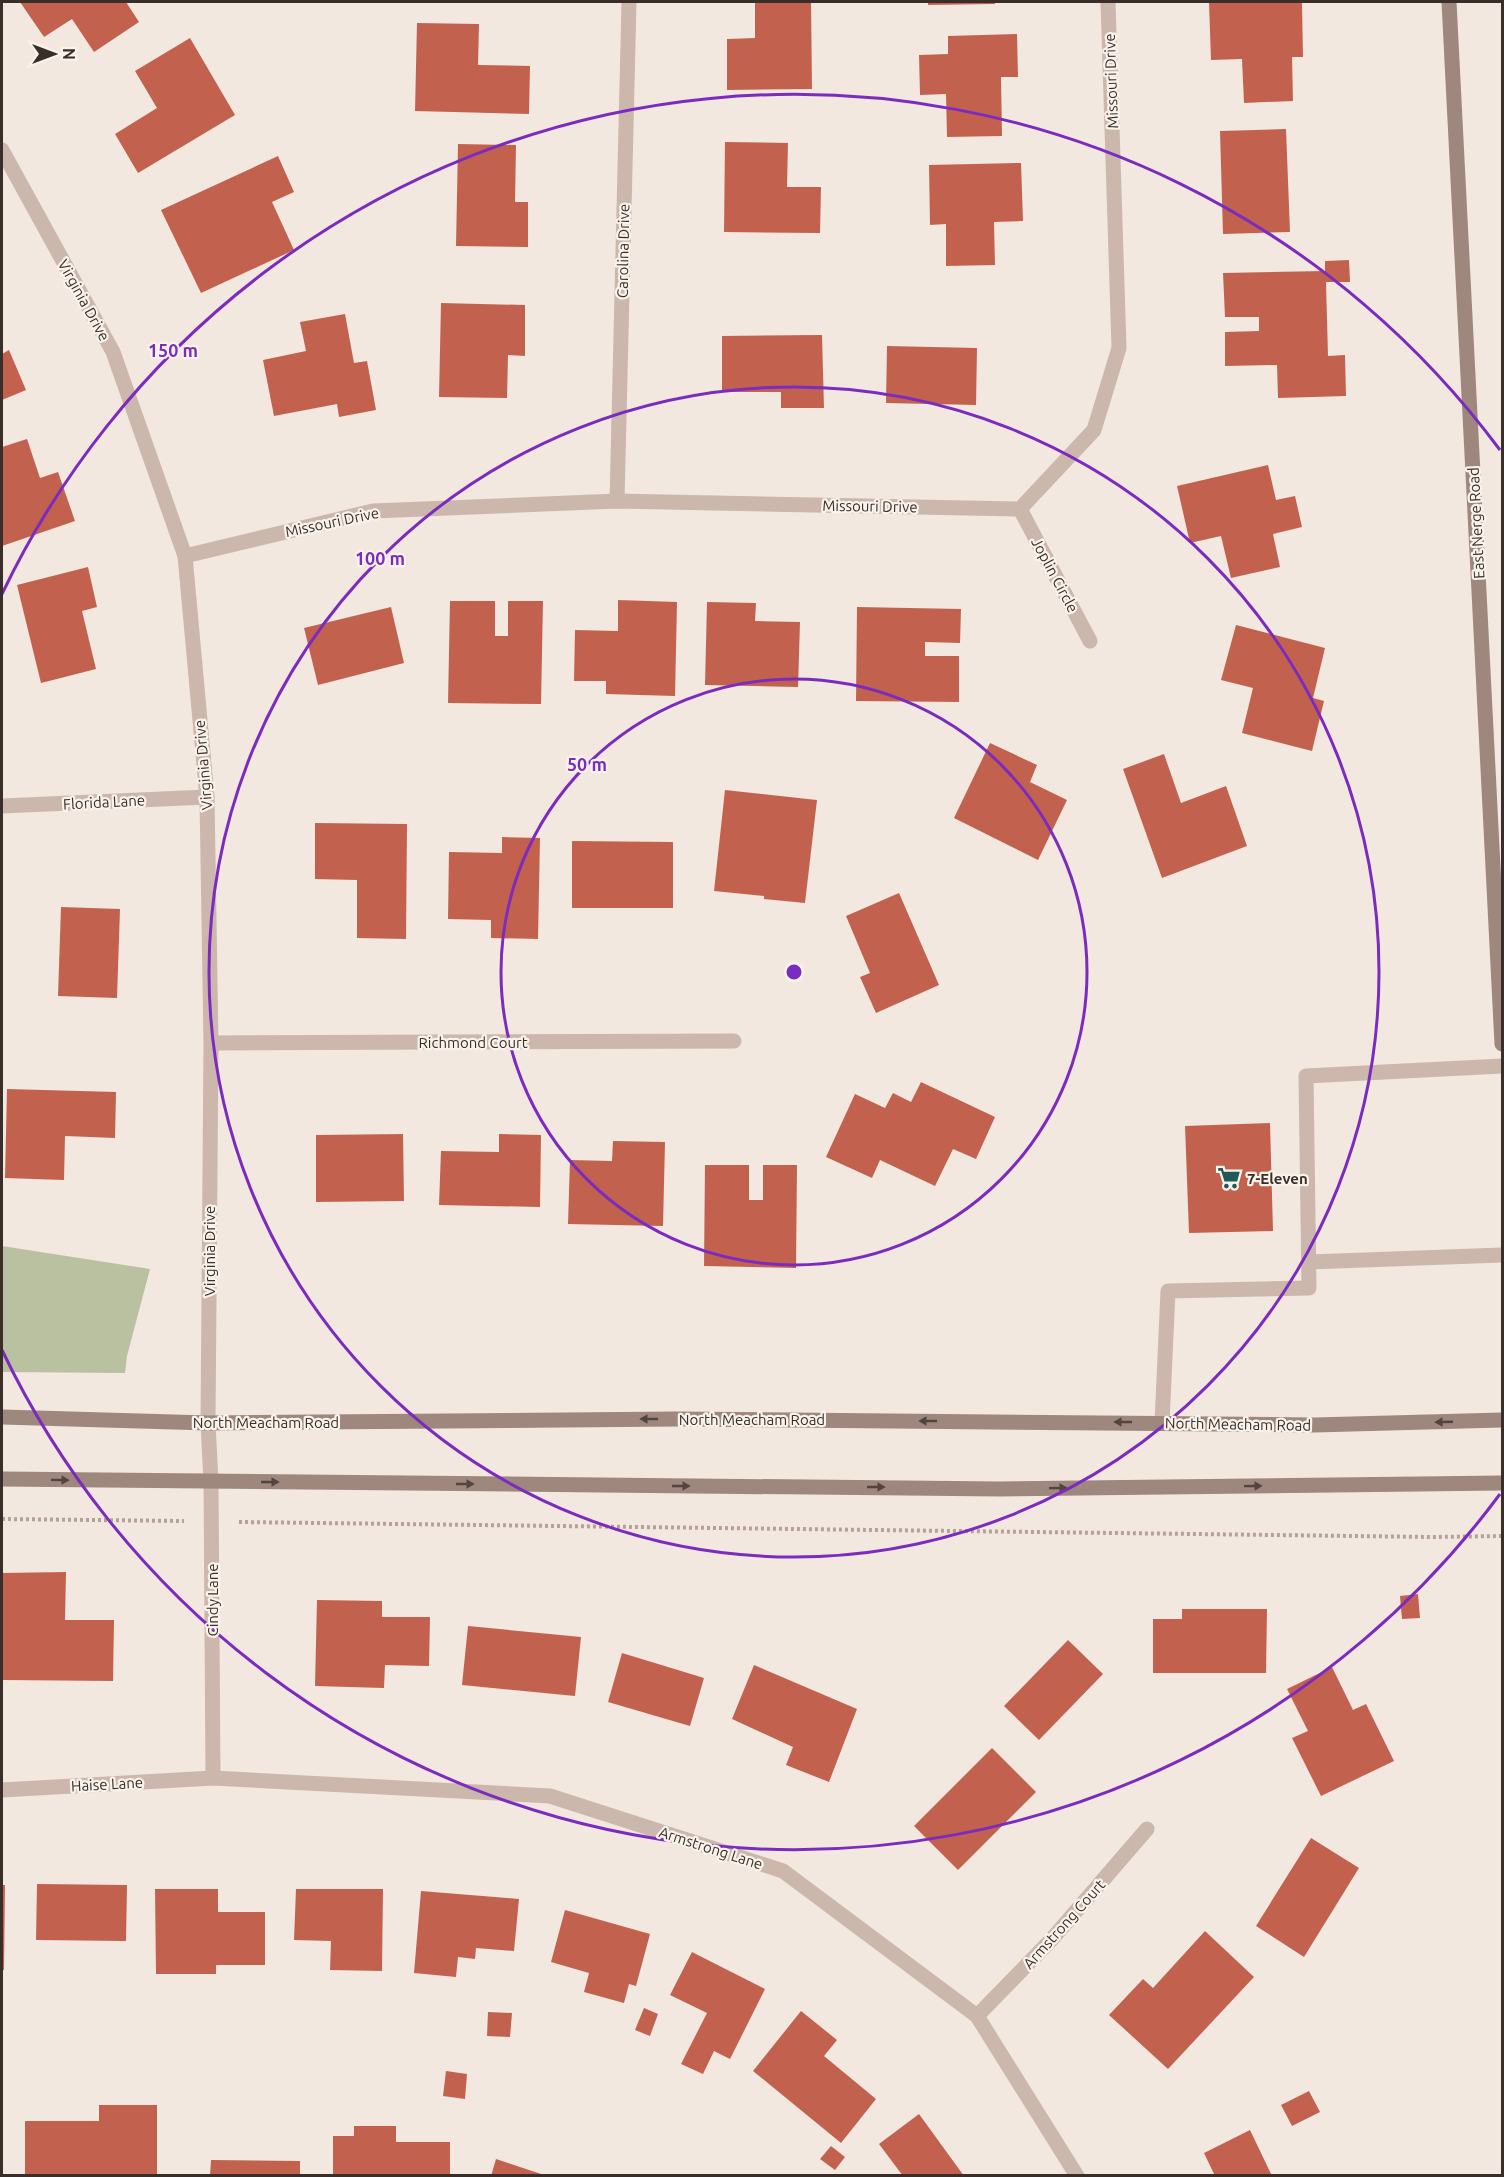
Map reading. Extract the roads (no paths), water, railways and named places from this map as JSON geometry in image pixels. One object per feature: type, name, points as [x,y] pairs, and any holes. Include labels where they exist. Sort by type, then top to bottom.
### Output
[{"type":"main road","name":"East Nerge Road","points":[[1449,2],[1503,1044]]},
{"type":"main road","name":"North Meacham Road","points":[[2,1416],[208,1423],[676,1419],[1314,1425],[1503,1420]]},
{"type":"main road","points":[[2,1479],[1000,1489],[1503,1483]]},
{"type":"street","name":"Carolina Drive","points":[[617,501],[629,2]]},
{"type":"street","name":"Missouri Drive","points":[[184,555],[373,511],[617,501],[1020,509],[1094,430],[1119,348],[1108,2]]},
{"type":"street","name":"Virginia Drive","points":[[2,150],[113,352],[184,555],[207,797],[211,1043],[208,1423]]},
{"type":"street","name":"Joplin Circle","points":[[1020,509],[1089,641]]},
{"type":"street","name":"Florida Lane","points":[[2,806],[207,797]]},
{"type":"street","name":"Richmond Court","points":[[211,1043],[734,1041]]},
{"type":"street","points":[[1162,1423],[1168,1291],[1309,1288],[1306,1076],[1503,1066]]},
{"type":"street","points":[[1309,1262],[1503,1255]]},
{"type":"street","name":"Cindy Lane","points":[[208,1423],[211,1482],[213,1778]]},
{"type":"street","name":"Haise Lane","points":[[2,1790],[213,1778]]},
{"type":"street","name":"Armstrong Lane","points":[[213,1778],[550,1796],[783,1871],[977,2016],[1077,2175]]},
{"type":"street","name":"Armstrong Court","points":[[977,2016],[1052,1939],[1147,1829]]},
{"type":"place","name":"7-Eleven","points":[[1229,1178]]}]
